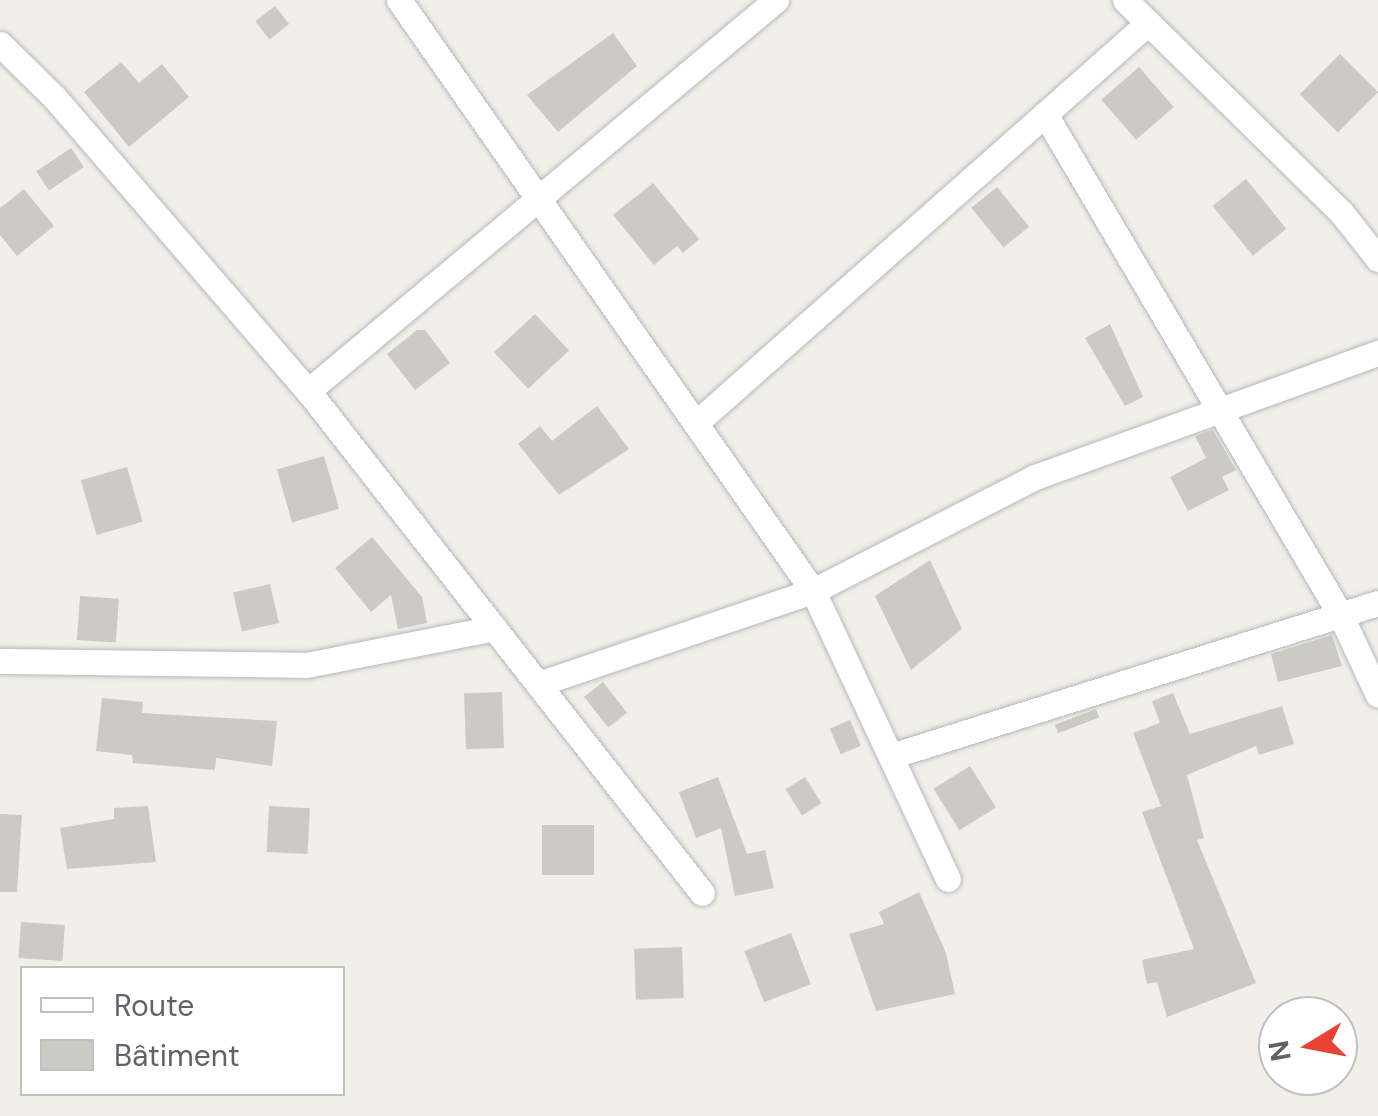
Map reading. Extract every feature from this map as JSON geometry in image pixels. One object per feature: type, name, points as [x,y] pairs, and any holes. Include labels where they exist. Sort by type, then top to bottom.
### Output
[{"type":"street","points":[[399,0],[814,590],[948,879]]},
{"type":"street","points":[[308,391],[776,0]]},
{"type":"street","points":[[1124,0],[1341,212],[1378,259]]},
{"type":"street","points":[[696,422],[1148,23]]},
{"type":"street","points":[[0,44],[54,97],[308,391],[702,894]]},
{"type":"street","points":[[1045,114],[1340,614],[1378,695]]},
{"type":"street","points":[[538,684],[814,590],[1034,477],[1378,353]]},
{"type":"street","points":[[891,756],[1378,603]]},
{"type":"street","points":[[0,661],[306,665],[494,628]]},
{"type":"building","points":[[275,6],[289,24],[269,40],[255,21]]},
{"type":"building","points":[[613,33],[637,66],[558,132],[527,95]]},
{"type":"building","points":[[1340,54],[1378,92],[1338,132],[1300,94]]},
{"type":"building","points":[[121,62],[139,83],[162,64],[189,97],[129,147],[84,92]]},
{"type":"building","points":[[1139,67],[1174,107],[1136,140],[1101,100]]},
{"type":"building","points":[[71,148],[84,167],[49,191],[36,171]]},
{"type":"building","points":[[1246,179],[1286,229],[1253,256],[1213,206]]},
{"type":"building","points":[[653,183],[699,239],[683,253],[677,246],[654,265],[613,215]]},
{"type":"building","points":[[997,187],[1029,227],[1003,247],[971,208]]},
{"type":"building","points":[[24,189],[54,226],[17,256],[0,235],[0,208]]},
{"type":"building","points":[[535,314],[569,351],[528,389],[494,352]]},
{"type":"building","points":[[1110,324],[1143,397],[1125,406],[1085,338]]},
{"type":"building","points":[[417,330],[425,330],[450,363],[415,390],[387,354]]},
{"type":"building","points":[[597,406],[629,449],[559,495],[518,444],[540,426],[552,441]]},
{"type":"building","points":[[1213,430],[1236,470],[1222,477],[1229,490],[1188,511],[1170,477],[1206,458],[1195,436]]},
{"type":"building","points":[[324,456],[339,509],[292,522],[277,470]]},
{"type":"building","points":[[127,467],[143,522],[97,535],[81,480]]},
{"type":"building","points":[[372,537],[422,597],[427,623],[398,629],[391,595],[371,612],[335,568]]},
{"type":"building","points":[[930,560],[962,629],[911,670],[875,596]]},
{"type":"building","points":[[270,584],[279,623],[242,632],[233,593]]},
{"type":"building","points":[[80,596],[119,599],[116,643],[77,640]]},
{"type":"building","points":[[1332,635],[1342,666],[1278,682],[1271,654]]},
{"type":"building","points":[[603,682],[627,713],[608,728],[584,697]]},
{"type":"building","points":[[502,692],[504,748],[466,749],[464,693]]},
{"type":"building","points":[[1173,693],[1190,734],[1282,706],[1294,744],[1259,755],[1256,746],[1187,775],[1204,838],[1197,840],[1256,983],[1167,1017],[1157,982],[1147,984],[1142,960],[1194,949],[1142,812],[1161,806],[1133,733],[1160,723],[1152,701]]},
{"type":"building","points":[[102,698],[143,702],[142,713],[277,721],[272,766],[216,758],[215,770],[133,763],[132,755],[96,751]]},
{"type":"building","points":[[1096,709],[1099,717],[1058,733],[1055,725]]},
{"type":"building","points":[[850,720],[861,746],[841,754],[830,729]]},
{"type":"building","points":[[970,766],[996,808],[959,830],[934,789]]},
{"type":"building","points":[[718,777],[747,854],[765,850],[774,888],[735,896],[721,828],[696,838],[679,792]]},
{"type":"building","points":[[805,777],[821,803],[802,815],[785,789]]},
{"type":"building","points":[[148,806],[156,862],[67,869],[60,828],[114,819],[114,808]]},
{"type":"building","points":[[269,806],[310,808],[308,854],[267,852]]},
{"type":"building","points":[[0,814],[22,815],[17,892],[0,892]]},
{"type":"building","points":[[542,825],[594,825],[594,875],[542,875]]},
{"type":"building","points":[[919,892],[946,953],[955,994],[876,1011],[849,934],[884,924],[879,912]]},
{"type":"building","points":[[21,922],[65,925],[62,961],[18,958]]},
{"type":"building","points":[[791,933],[811,984],[764,1002],[744,951]]},
{"type":"building","points":[[682,947],[684,998],[636,1000],[634,949]]}]
